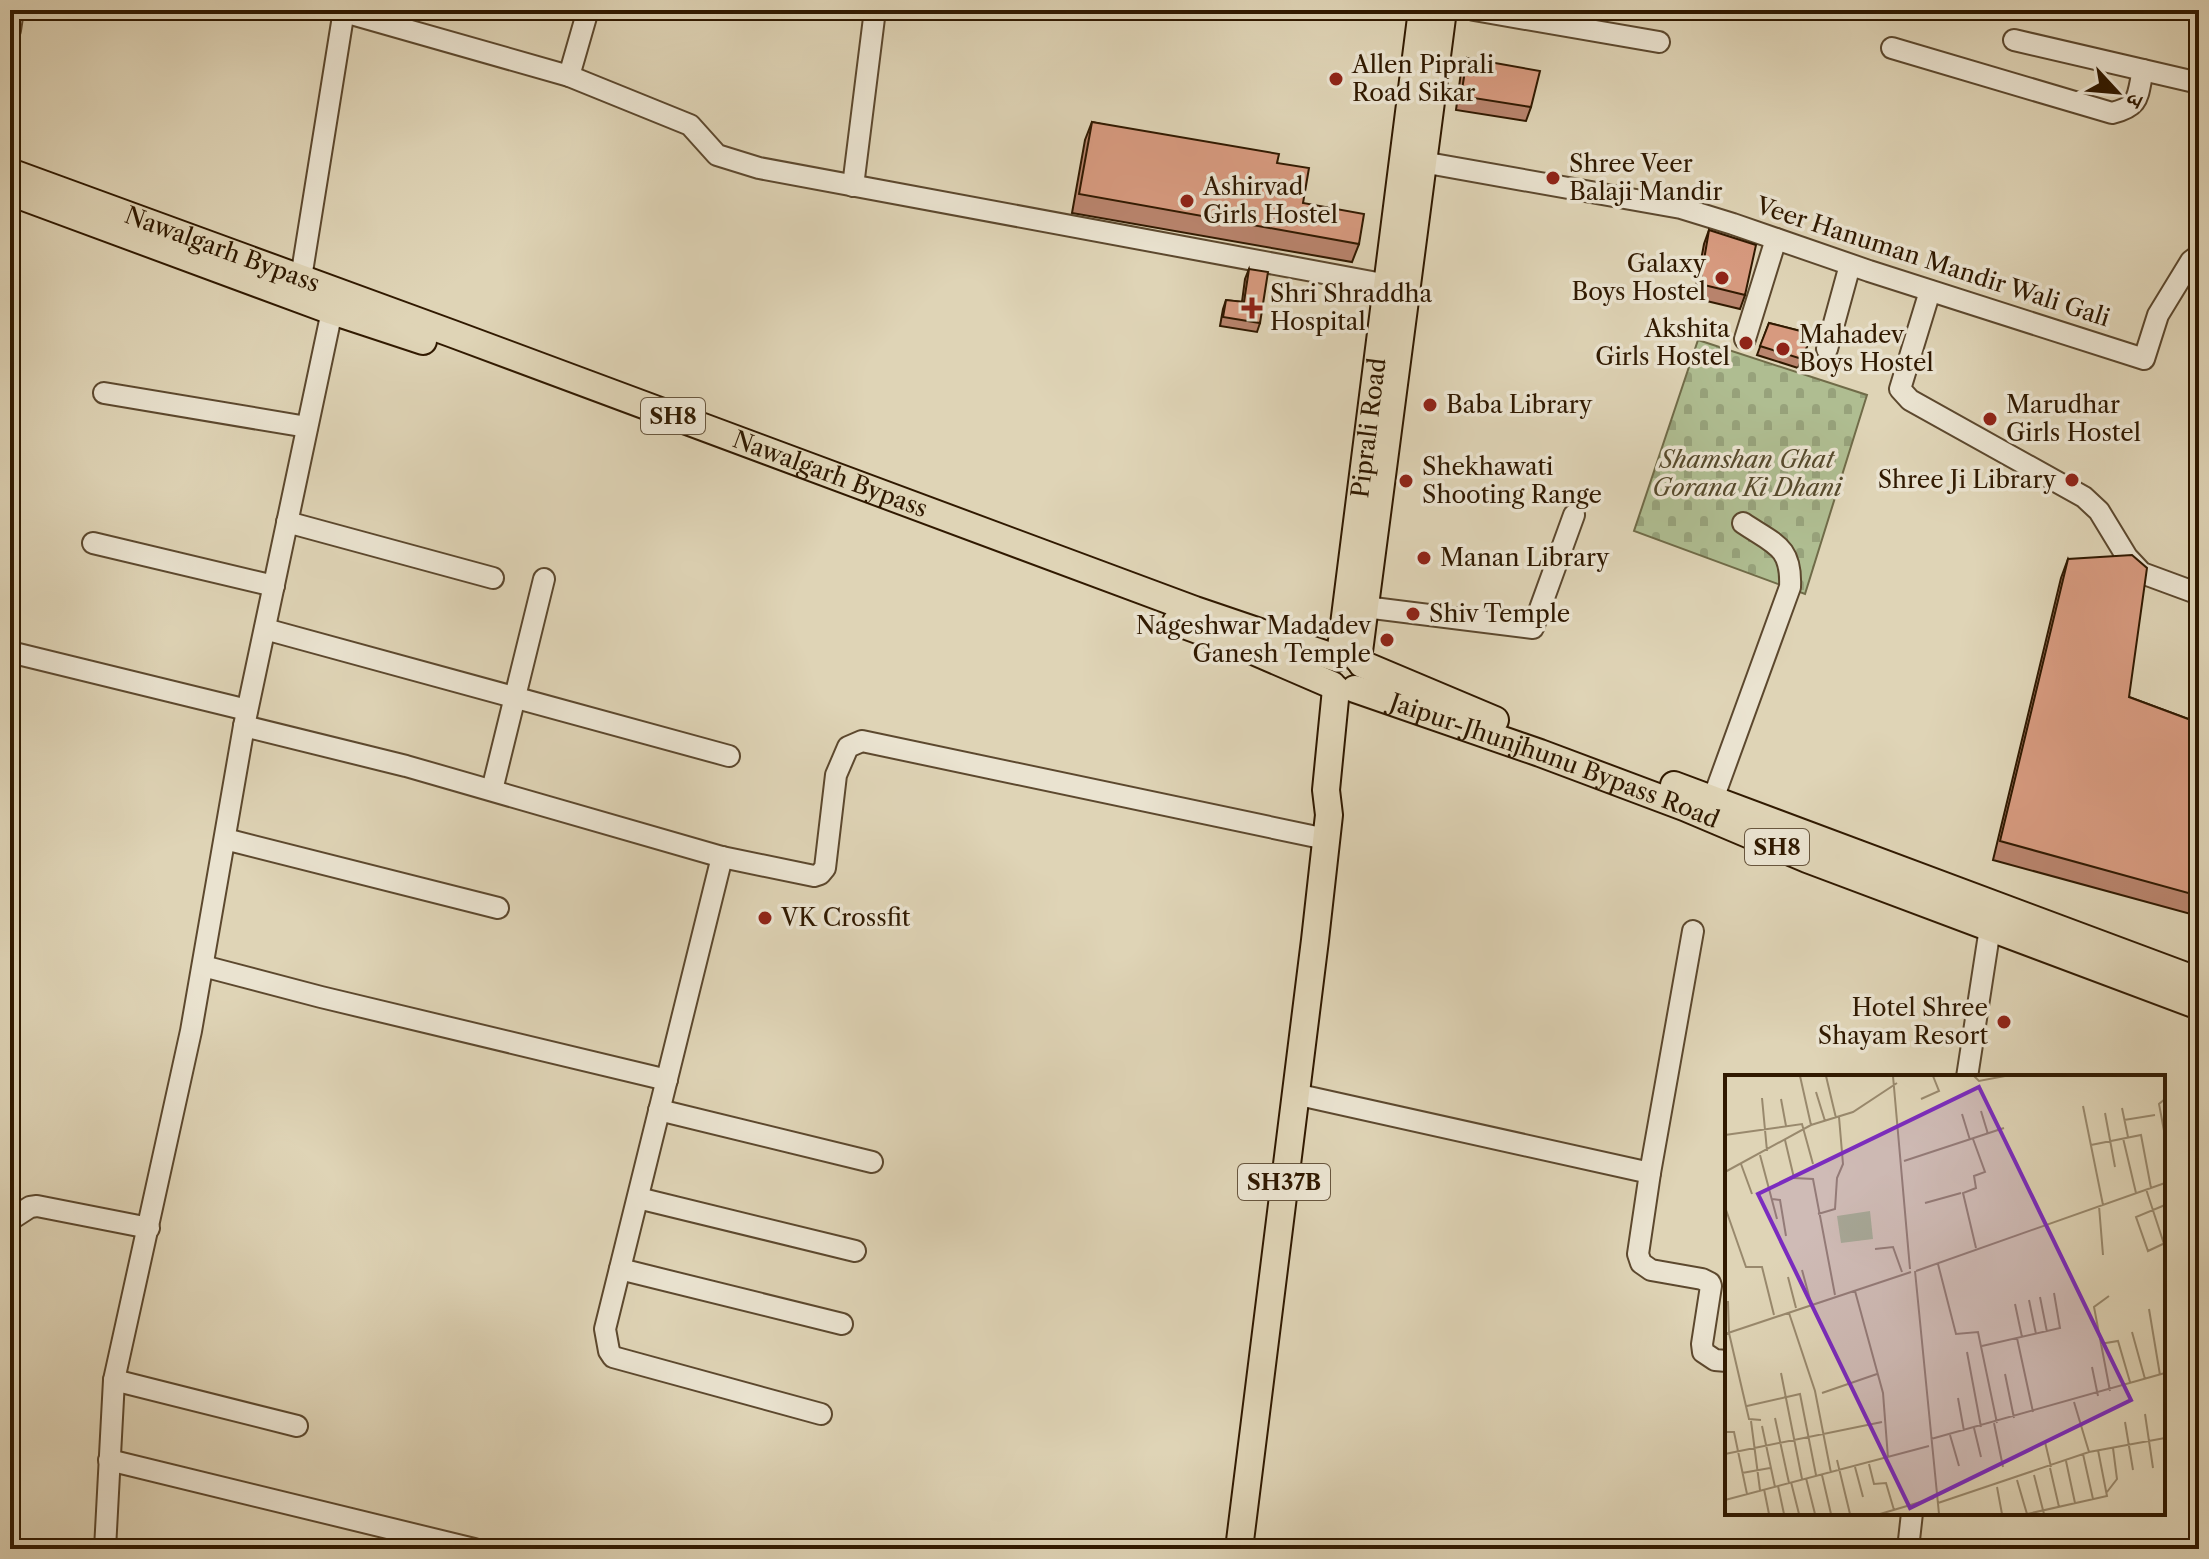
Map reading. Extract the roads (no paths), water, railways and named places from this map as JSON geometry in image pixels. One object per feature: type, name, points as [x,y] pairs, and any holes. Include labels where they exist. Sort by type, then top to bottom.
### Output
[{"type":"main road","name":"Piprali Road","points":[[1346,674],[1388,285],[1422,10]]},
{"type":"main road","points":[[1346,674],[1365,607],[1443,10]]},
{"type":"main road","name":"Nawalgarh Bypass","points":[[10,172],[301,278],[1191,618]]},
{"type":"main road","name":"Nawalgarh Bypass","points":[[10,192],[914,521],[1346,674]]},
{"type":"main road","name":"SH8","points":[[1346,674],[1482,715],[1542,746],[1713,799],[2199,981]]},
{"type":"main road","name":"SH37B","points":[[1239,1549],[1327,827],[1326,790],[1346,674]]},
{"type":"main road","name":"Jaipur-Jhunjhunu Bypass Road","points":[[1542,746],[1807,859],[2199,1006]]},
{"type":"street","points":[[10,30],[13,10]]},
{"type":"street","points":[[569,76],[588,10]]},
{"type":"street","points":[[853,186],[875,10]]},
{"type":"street","points":[[1474,10],[1659,42]]},
{"type":"street","points":[[301,278],[344,11],[569,76],[690,125],[717,155],[759,168],[1388,285]]},
{"type":"street","points":[[2014,40],[2199,83]]},
{"type":"street","points":[[1892,48],[2112,113],[2129,109],[2136,100],[2143,70]]},
{"type":"street","name":"Veer Hanuman Mandir Wali Gali","points":[[1422,162],[1681,208],[2144,359],[2158,315],[2191,261],[2199,255]]},
{"type":"street","points":[[1745,339],[1776,239]]},
{"type":"street","points":[[1827,349],[1850,265]]},
{"type":"street","points":[[1930,291],[1900,389],[1910,400],[2084,497],[2099,511],[2127,557],[2142,573],[2199,594]]},
{"type":"street","points":[[105,1549],[114,1380],[191,1031],[246,718],[332,311]]},
{"type":"street","points":[[104,393],[307,427]]},
{"type":"street","points":[[1365,607],[1533,628],[1574,515]]},
{"type":"street","points":[[287,522],[493,578]]},
{"type":"street","points":[[1713,799],[1790,587],[1791,569],[1784,550],[1743,523]]},
{"type":"street","points":[[93,543],[274,586]]},
{"type":"street","points":[[492,790],[544,579]]},
{"type":"street","points":[[265,629],[729,756]]},
{"type":"street","points":[[10,652],[722,857],[814,876],[825,868],[836,775],[848,747],[862,741],[1327,827]]},
{"type":"street","points":[[225,839],[498,908]]},
{"type":"street","points":[[722,857],[605,1329],[613,1357],[821,1414]]},
{"type":"street","points":[[1967,1075],[1990,928]]},
{"type":"street","points":[[1693,931],[1638,1254],[1641,1263],[1651,1270],[1710,1283],[1703,1352],[1715,1360],[1725,1361]]},
{"type":"street","points":[[203,966],[667,1080]]},
{"type":"street","points":[[1295,1094],[1650,1173]]},
{"type":"street","points":[[659,1110],[872,1162]]},
{"type":"street","points":[[638,1198],[855,1251]]},
{"type":"street","points":[[10,1220],[37,1206],[149,1228]]},
{"type":"street","points":[[620,1269],[842,1324]]},
{"type":"street","points":[[114,1380],[297,1426]]},
{"type":"street","points":[[109,1460],[406,1541],[474,1549]]},
{"type":"street","points":[[1908,1549],[1912,1515]]},
{"type":"place","name":"Allen Piprali Road Sikar","points":[[1336,79]]},
{"type":"place","name":"Shree Veer Balaji Mandir","points":[[1553,178]]},
{"type":"place","name":"Ashirvad Girls Hostel","points":[[1187,201]]},
{"type":"place","name":"Galaxy Boys Hostel","points":[[1722,278]]},
{"type":"place","name":"Shri Shraddha Hospital","points":[[1252,308]]},
{"type":"place","name":"Akshita Girls Hostel","points":[[1746,343]]},
{"type":"place","name":"Mahadev Boys Hostel","points":[[1783,349]]},
{"type":"place","name":"Baba Library","points":[[1430,405]]},
{"type":"place","name":"Marudhar Girls Hostel","points":[[1990,419]]},
{"type":"place","name":"Shree Ji Library","points":[[2072,480]]},
{"type":"place","name":"Shekhawati Shooting Range","points":[[1406,481]]},
{"type":"place","name":"Manan Library","points":[[1424,558]]},
{"type":"place","name":"Shiv Temple","points":[[1413,614]]},
{"type":"place","name":"Nageshwar Madadev Ganesh Temple","points":[[1387,640]]},
{"type":"place","name":"VK Crossfit","points":[[765,918]]},
{"type":"place","name":"Hotel Shree Shayam Resort","points":[[2004,1022]]},
{"type":"park label","name":"Shamshan Ghat Gorana Ki Dhani","points":[[1747,474]]}]
